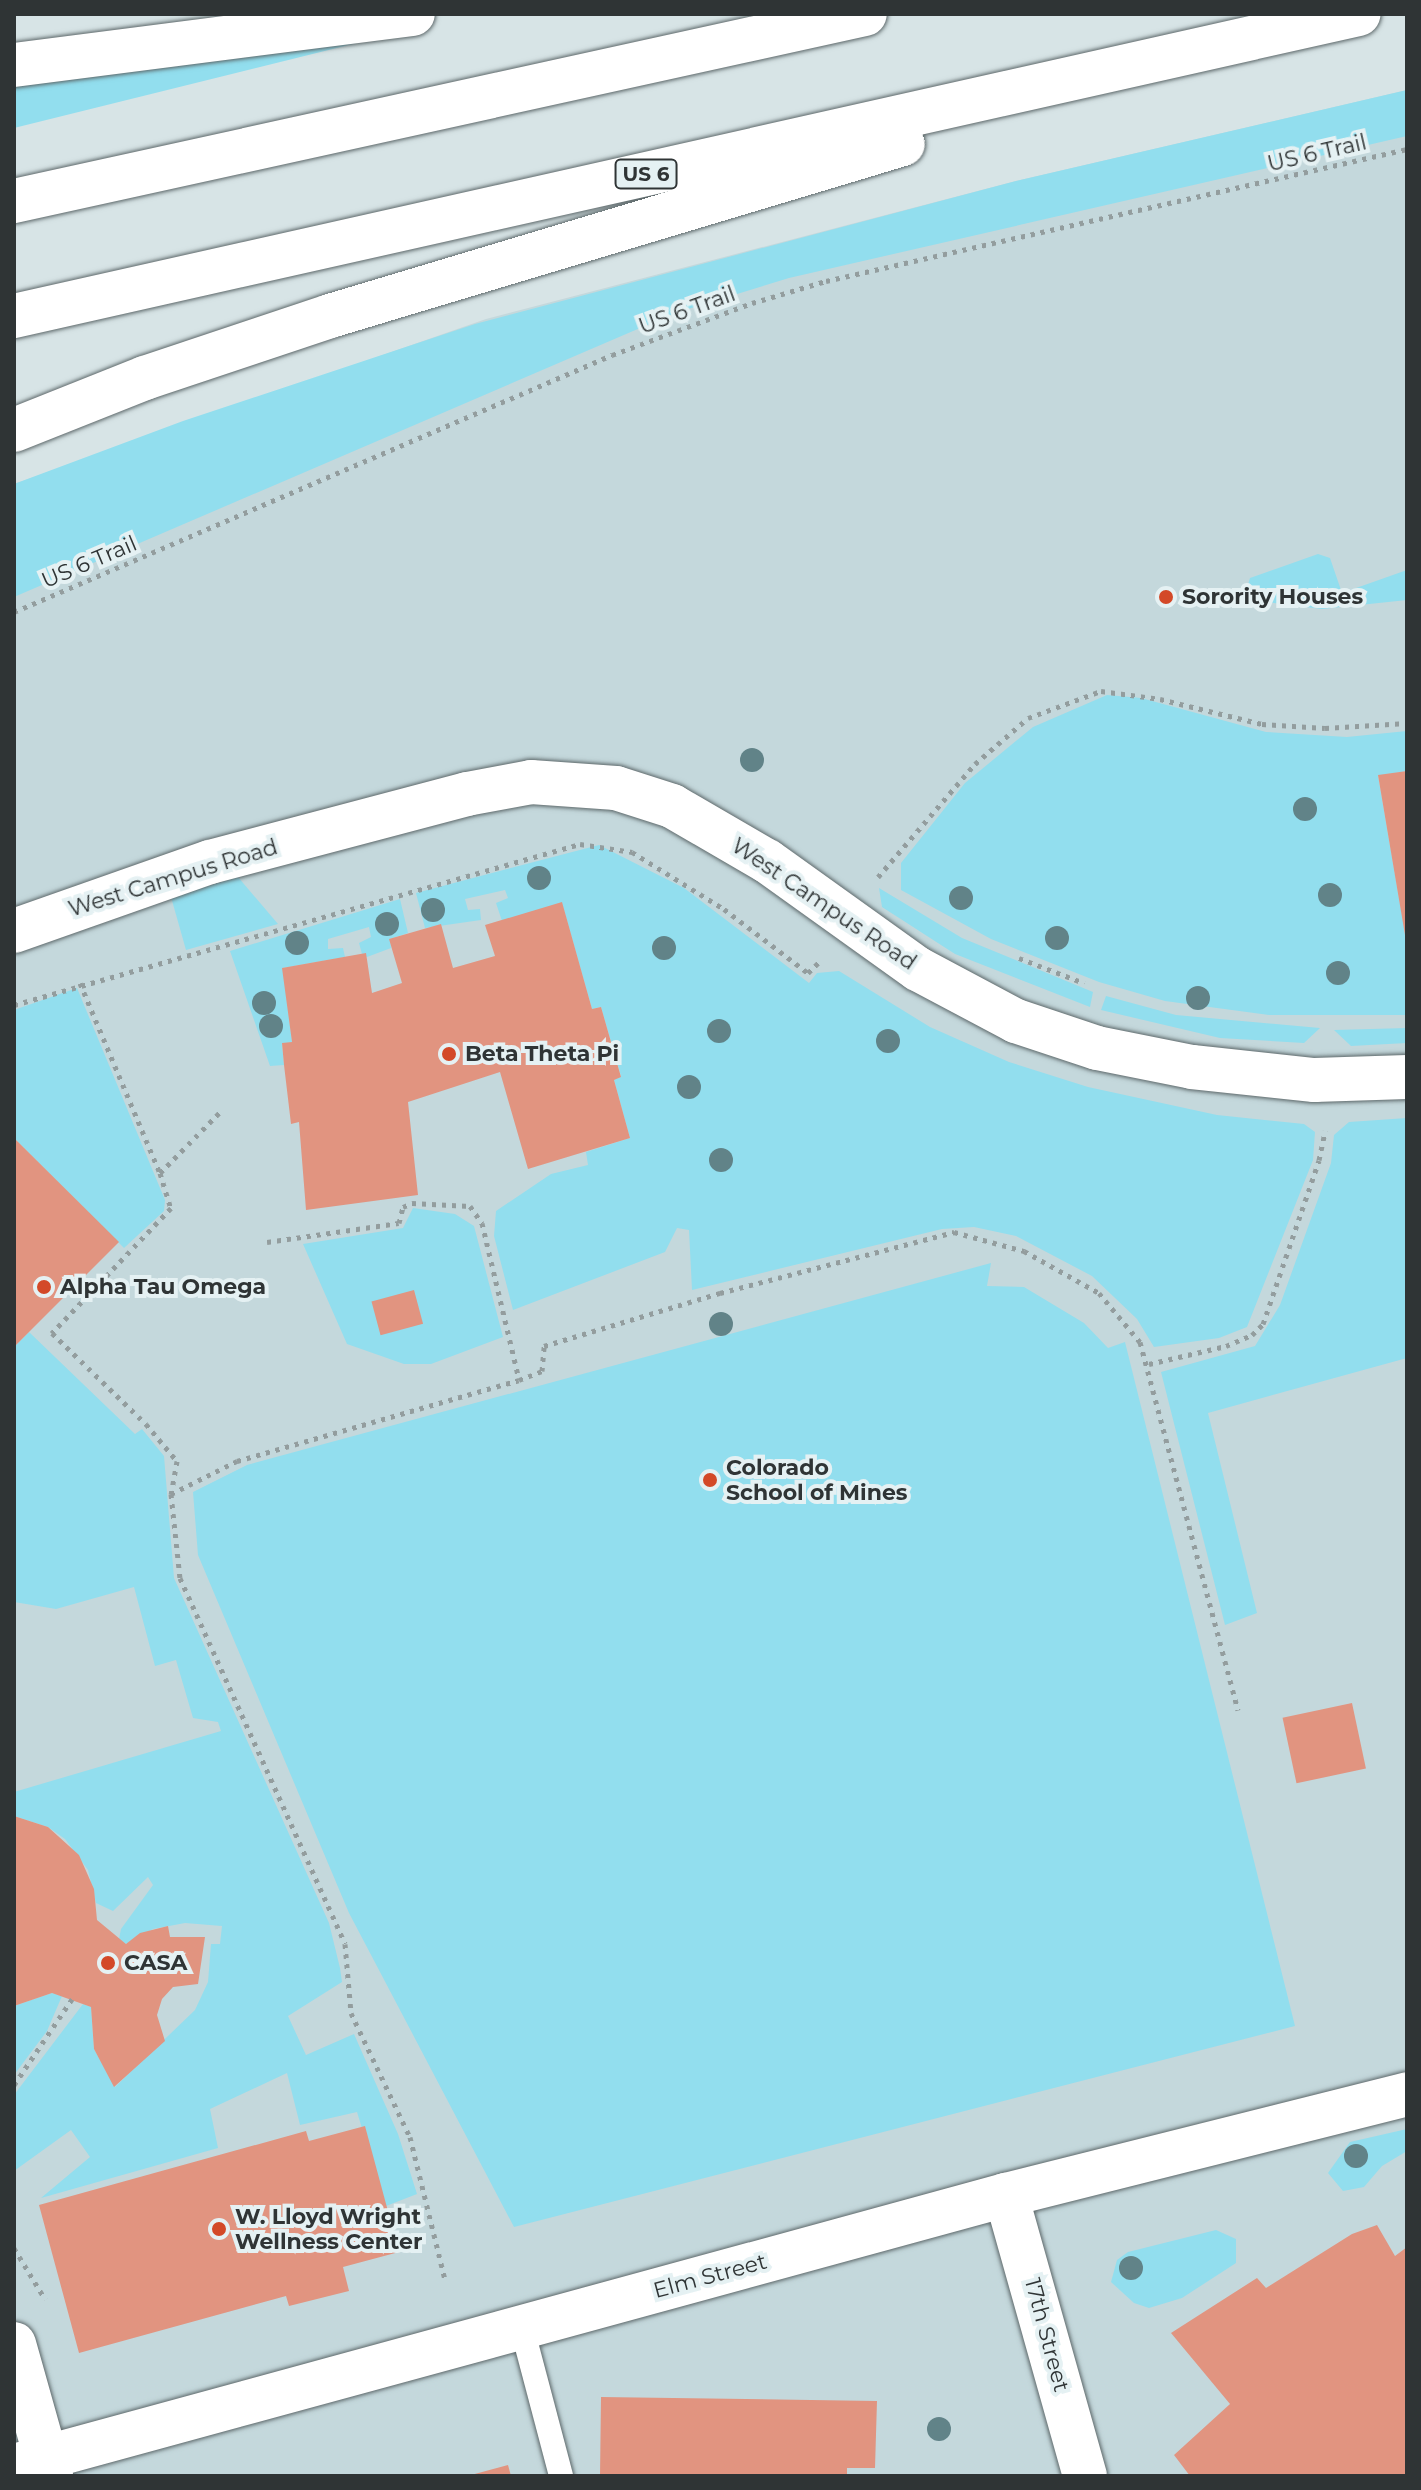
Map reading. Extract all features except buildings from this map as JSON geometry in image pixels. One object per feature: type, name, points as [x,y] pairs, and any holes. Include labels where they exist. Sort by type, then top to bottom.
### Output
[{"type":"main road","points":[[14,65],[413,14]]},
{"type":"main road","points":[[14,201],[865,14]]},
{"type":"main road","name":"US 6","points":[[14,316],[1359,14]]},
{"type":"main road","points":[[14,430],[145,378],[360,306],[1277,32]]},
{"type":"main road","name":"West Campus Road","points":[[14,931],[210,862],[531,782],[616,788],[672,806],[767,861],[849,920],[982,1006],[1097,1048],[1272,1077],[1407,1077]]},
{"type":"main road","name":"Elm Street","points":[[37,2466],[1006,2195],[1407,2094]]},
{"type":"main road","name":"17th Street","points":[[1006,2195],[1085,2476]]},
{"type":"main road","points":[[14,2344],[37,2466]]},
{"type":"lane","points":[[522,2328],[561,2476]]},
{"type":"path","name":"US 6 Trail","points":[[14,612],[612,355],[752,303],[826,281],[1407,149]]},
{"type":"path","points":[[14,1005],[80,983],[580,844],[632,852],[724,909],[808,973],[877,878],[975,764],[1028,718],[1101,691],[1160,699],[1262,724],[1325,728],[1407,723]]},
{"type":"path","points":[[877,878],[889,886]]},
{"type":"path","points":[[1006,953],[1090,986]]},
{"type":"path","points":[[80,983],[160,1173],[171,1208],[52,1333],[146,1424],[177,1461],[171,1494],[180,1578],[345,1944],[351,2013],[410,2137],[445,2279]]},
{"type":"path","points":[[160,1173],[220,1112]]},
{"type":"path","points":[[1149,1364],[1226,1346],[1252,1335],[1263,1324],[1319,1160],[1325,1129]]},
{"type":"path","points":[[267,1242],[399,1223],[403,1207],[412,1203],[470,1206],[482,1223],[519,1380]]},
{"type":"path","points":[[171,1494],[237,1461],[542,1371],[544,1346],[720,1293],[954,1232],[1024,1251],[1099,1293],[1140,1342],[1149,1364],[1238,1710]]},
{"type":"path","points":[[14,2085],[72,1999]]},
{"type":"shaded area","points":[[373,39],[14,128],[14,84]]},
{"type":"shaded area","name":"Colorado School of Mines","points":[[1407,90],[1407,2476],[14,2476],[14,484],[486,319],[1016,181]]},
{"type":"shaded area","points":[[1407,90],[1407,136],[789,278],[675,313],[14,597],[14,484],[183,421],[475,324],[1016,181]]},
{"type":"shaded area","points":[[1318,554],[1330,558],[1342,593],[1407,570],[1407,600],[1322,609],[1259,601],[1246,591],[1250,578]]},
{"type":"shaded area","points":[[1107,695],[1141,698],[1266,732],[1347,737],[1407,731],[1407,771],[1378,776],[1407,945],[1407,1015],[1269,1015],[1165,1001],[1099,982],[991,939],[901,890],[901,863],[965,783],[1033,727]]},
{"type":"shaded area","points":[[599,845],[684,888],[809,983],[817,973],[839,971],[930,1027],[1009,1062],[1088,1087],[1217,1115],[1304,1124],[1315,1132],[1313,1160],[1247,1327],[1219,1338],[1154,1347],[1137,1319],[1092,1276],[1016,1236],[974,1227],[942,1229],[692,1290],[689,1230],[677,1228],[665,1252],[513,1310],[494,1236],[496,1211],[551,1174],[588,1165],[586,1152],[630,1138],[614,1080],[621,1076],[601,1007],[592,1009],[562,903],[502,921],[496,903],[508,898],[505,890],[465,899],[468,910],[480,909],[481,920],[425,928],[416,893]]},
{"type":"shaded area","points":[[238,877],[278,924],[186,950],[171,897]]},
{"type":"shaded area","points":[[879,888],[962,938],[1093,992],[1090,1007],[955,954],[882,907]]},
{"type":"shaded area","points":[[400,899],[408,933],[390,939],[391,948],[367,957],[362,954],[359,943],[371,937],[369,927],[328,939],[328,949],[343,948],[345,957],[283,968],[292,1042],[282,1044],[284,1065],[270,1066],[230,951]]},
{"type":"shaded area","points":[[77,988],[165,1200],[164,1211],[124,1248],[14,1138],[14,1010]]},
{"type":"shaded area","points":[[1106,996],[1176,1015],[1320,1028],[1304,1043],[1220,1038],[1101,1010]]},
{"type":"shaded area","points":[[1407,1028],[1407,1043],[1351,1046],[1334,1030]]},
{"type":"shaded area","points":[[1407,1118],[1407,1358],[1208,1413],[1257,1613],[1225,1625],[1161,1372],[1255,1346],[1280,1305],[1331,1163],[1334,1135],[1349,1122]]},
{"type":"shaded area","points":[[413,1208],[455,1214],[474,1226],[503,1337],[431,1364],[404,1364],[347,1344],[303,1244],[403,1228]]},
{"type":"shaded area","points":[[991,1263],[987,1286],[1024,1287],[1084,1323],[1108,1348],[1125,1342],[1295,2026],[514,2227],[349,1913],[198,1555],[193,1492],[247,1465]]},
{"type":"shaded area","points":[[29,1332],[135,1434],[142,1429],[164,1456],[174,1578],[329,1923],[340,1968],[342,1982],[288,2016],[306,2055],[354,2034],[398,2134],[417,2194],[386,2206],[357,2112],[300,2125],[287,2073],[210,2109],[218,2148],[41,2198],[90,2157],[71,2130],[14,2171],[14,2095],[83,2004],[91,2007],[94,2049],[115,2087],[195,2010],[208,1982],[211,1944],[220,1944],[222,1926],[185,1923],[153,1929],[126,1944],[119,1939],[121,1929],[153,1885],[148,1877],[113,1911],[96,1903],[88,1870],[65,1839],[48,1827],[14,1816],[14,1792],[221,1731],[218,1722],[193,1718],[176,1660],[155,1666],[134,1587],[56,1609],[14,1602],[14,1347]]},
{"type":"shaded area","points":[[52,1993],[62,1996],[47,2031],[14,2075],[14,2006]]},
{"type":"shaded area","points":[[1407,2129],[1407,2151],[1382,2166],[1364,2187],[1343,2191],[1328,2173],[1350,2142]]},
{"type":"shaded area","points":[[1216,2230],[1236,2239],[1236,2263],[1182,2298],[1149,2308],[1134,2303],[1111,2282],[1117,2260],[1128,2252]]},
{"type":"place","name":"Sorority Houses","points":[[1166,597]]},
{"type":"place","name":"Beta Theta Pi","points":[[449,1054]]},
{"type":"place","name":"Alpha Tau Omega","points":[[44,1287]]},
{"type":"place","name":"Colorado School of Mines","points":[[710,1480]]},
{"type":"place","name":"CASA","points":[[108,1963]]},
{"type":"place","name":"W. Lloyd Wright Wellness Center","points":[[219,2229]]}]
